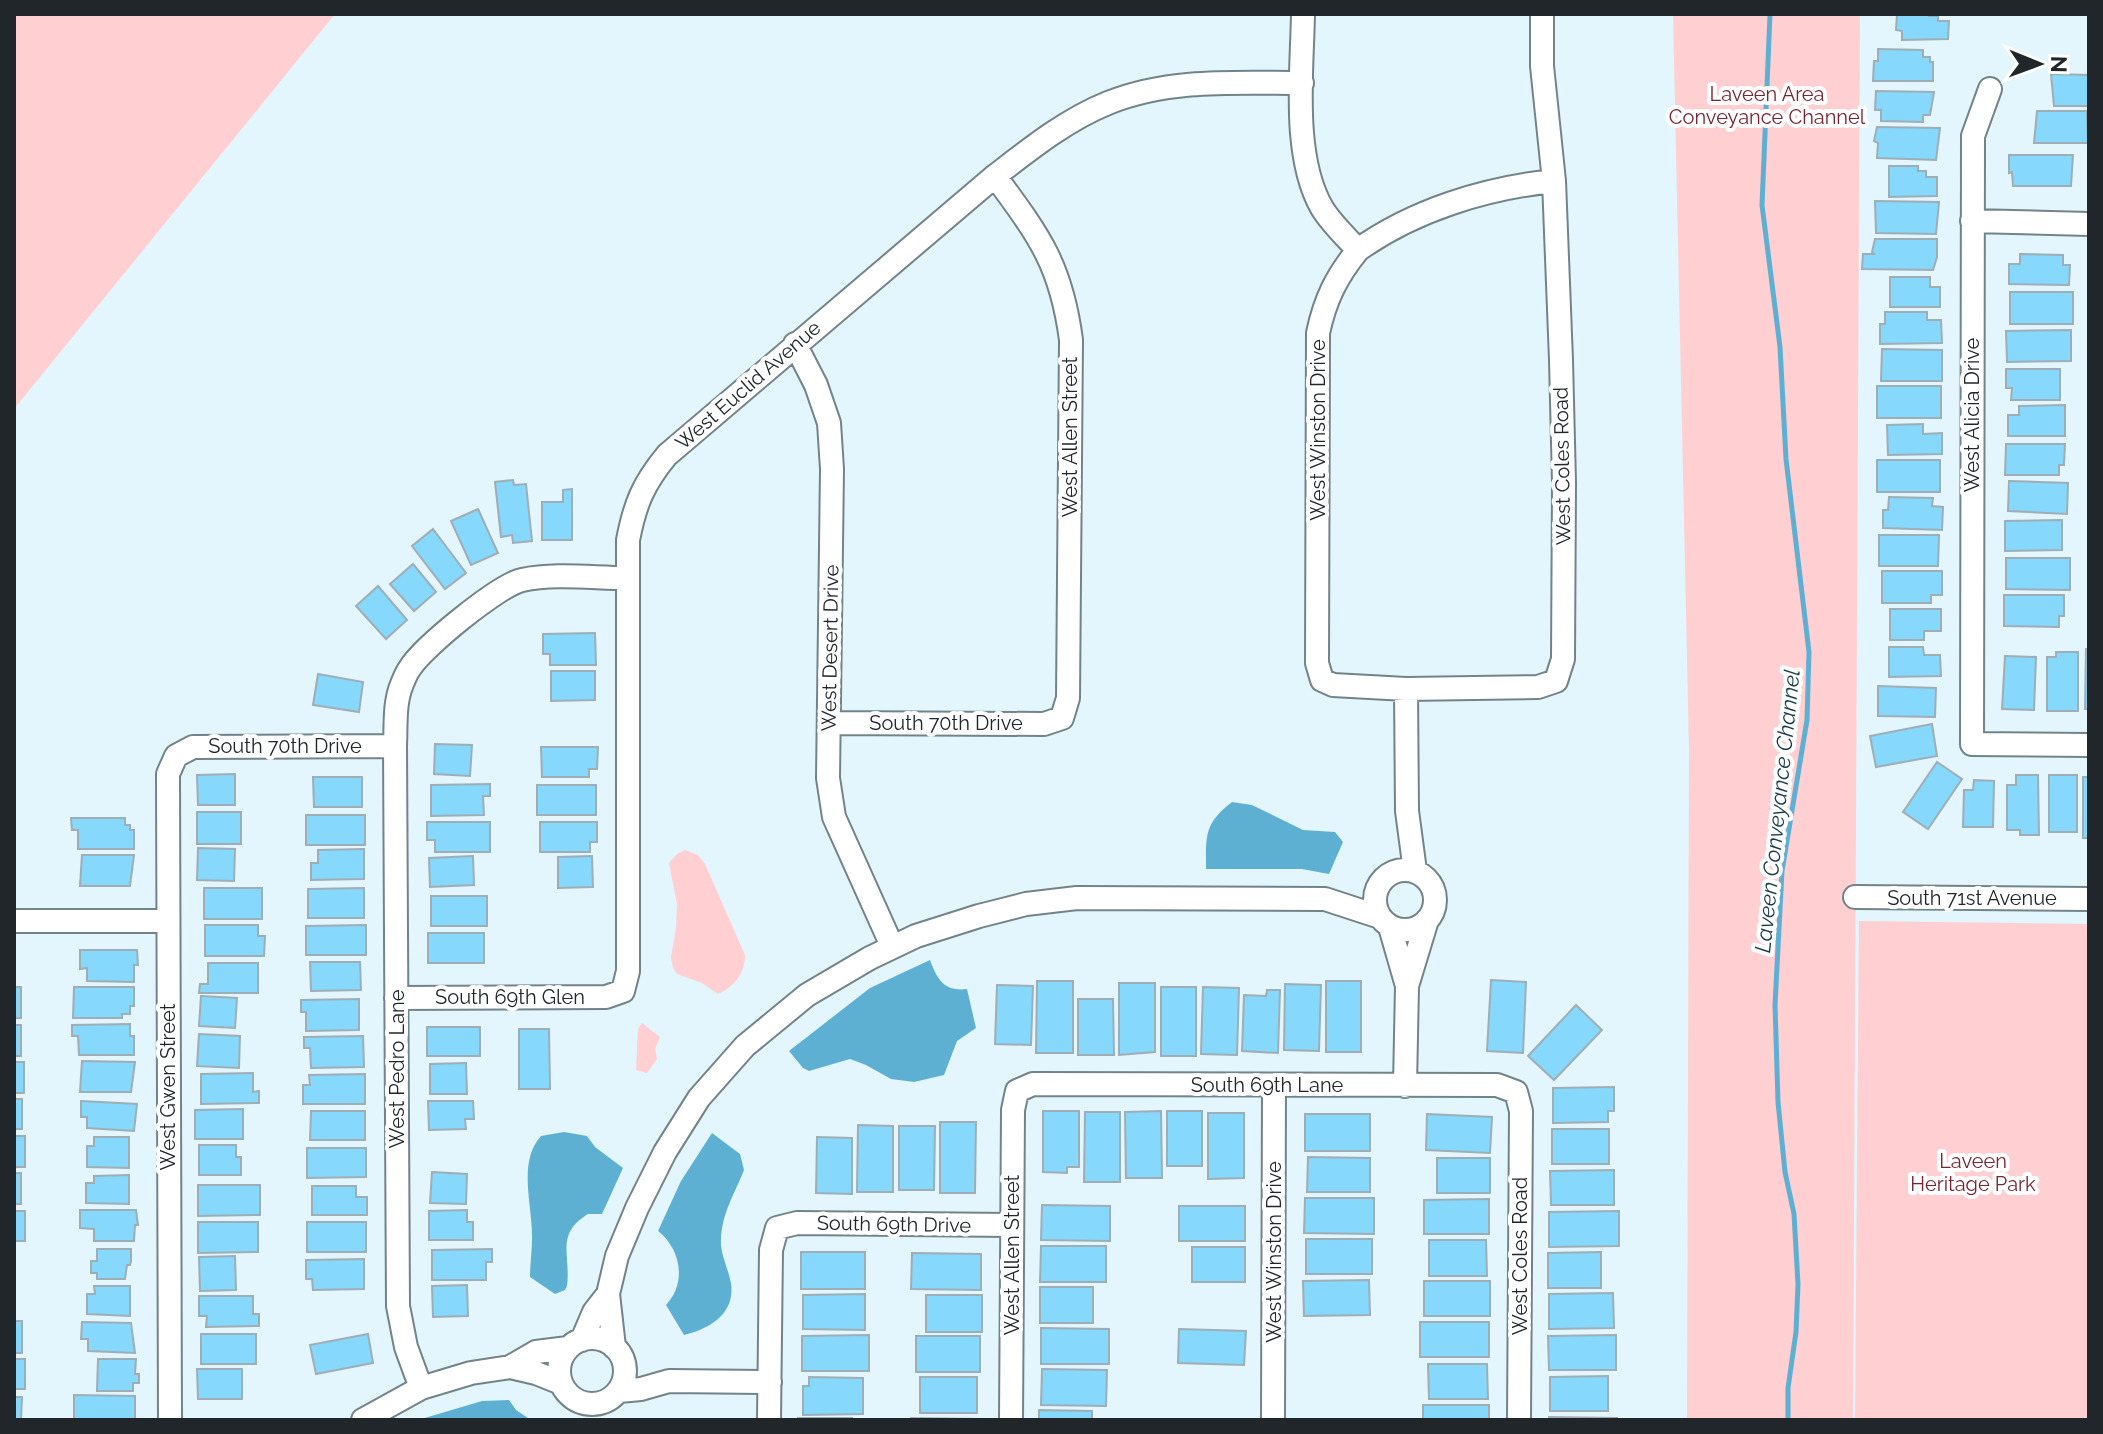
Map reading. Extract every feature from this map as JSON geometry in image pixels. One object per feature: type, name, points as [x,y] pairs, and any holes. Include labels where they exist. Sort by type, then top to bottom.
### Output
[{"type":"street","points":[[1303,14],[1302,83],[1309,175],[1323,209],[1358,250],[1386,230],[1480,193],[1554,181]]},
{"type":"street","name":"West Coles Road","points":[[1322,680],[1333,685],[1406,689],[1538,687],[1556,681],[1560,670],[1563,659],[1564,483],[1554,181],[1542,66],[1542,14]]},
{"type":"street","name":"West Euclid Avenue","points":[[623,991],[628,971],[627,578],[630,528],[635,505],[648,478],[667,455],[995,176],[1038,143],[1074,121],[1107,104],[1139,93],[1205,84],[1302,83]]},
{"type":"street","name":"West Alicia Drive","points":[[1990,89],[1973,136],[1972,744],[2089,745]]},
{"type":"street","name":"West Allen Street","points":[[995,176],[1051,257],[1066,301],[1071,340],[1068,698],[1062,718]]},
{"type":"street","points":[[1972,221],[2089,224]]},
{"type":"street","name":"West Winston Drive","points":[[1322,680],[1317,663],[1318,333],[1324,303],[1338,275],[1358,250]]},
{"type":"street","name":"West Desert Drive","points":[[795,344],[816,385],[829,423],[832,469],[828,778],[834,817],[892,946]]},
{"type":"street","name":"West Pedro Lane","points":[[421,1388],[406,1347],[398,1306],[395,746],[400,688],[411,666],[430,647],[497,591],[518,581],[537,578],[627,578]]},
{"type":"street","points":[[1406,689],[1407,811],[1396,875],[1375,903],[1385,922],[1407,986]]},
{"type":"street","name":"South 70th Drive","points":[[829,723],[1044,724],[1062,718]]},
{"type":"street","name":"South 70th Drive","points":[[176,756],[193,747],[395,746]]},
{"type":"street","name":"West Gwen Street","points":[[170,1420],[166,921],[168,774],[176,756]]},
{"type":"street","points":[[570,1401],[559,1367],[608,1294],[617,1256],[637,1208],[665,1152],[699,1098],[745,1046],[807,995],[892,946],[979,916],[1026,904],[1077,898],[1325,899],[1396,875],[1430,883],[1435,902],[1407,986],[1405,1086]]},
{"type":"street","name":"South 71st Avenue","points":[[1855,897],[2089,899]]},
{"type":"street","points":[[1325,899],[1410,930],[1427,920]]},
{"type":"street","points":[[14,921],[166,921]]},
{"type":"street","name":"South 69th Glen","points":[[396,998],[606,997],[623,991]]},
{"type":"street","name":"South 69th Lane","points":[[1017,1091],[1033,1084],[1497,1085],[1516,1092]]},
{"type":"street","name":"West Winston Drive","points":[[1273,1420],[1274,1085]]},
{"type":"street","name":"West Allen Street","points":[[1011,1420],[1013,1110],[1017,1091]]},
{"type":"street","name":"West Coles Road","points":[[1516,1092],[1521,1111],[1519,1420]]},
{"type":"street","name":"South 69th Drive","points":[[770,1382],[771,1250],[777,1228],[797,1223],[1012,1225]]},
{"type":"street","points":[[606,1404],[625,1370],[618,1353],[608,1294]]},
{"type":"street","points":[[363,1420],[421,1388],[471,1373],[510,1367],[536,1352],[598,1338],[618,1353],[669,1381]]},
{"type":"street","points":[[510,1367],[536,1373],[570,1401],[589,1405],[606,1404],[669,1381],[770,1382],[769,1420]]},
{"type":"green space","points":[[14,14],[335,14],[14,409]]},
{"type":"green space","name":"Laveen Area Conveyance Channel","points":[[1673,14],[1860,14],[1853,1420],[1687,1420],[1689,749]]},
{"type":"green space","points":[[685,850],[698,855],[705,864],[745,955],[738,978],[718,994],[702,983],[677,974],[673,968],[671,957],[677,904],[669,863]]},
{"type":"green space","name":"Laveen Heritage Park","points":[[1859,921],[2089,924],[2089,1420],[1855,1420]]},
{"type":"green space","points":[[642,1023],[660,1037],[655,1049],[657,1059],[647,1073],[636,1070],[638,1029]]},
{"type":"water","points":[[1232,802],[1252,805],[1303,830],[1335,832],[1343,842],[1329,874],[1302,869],[1206,869],[1208,831],[1216,817]]},
{"type":"water","points":[[930,960],[942,983],[952,988],[967,989],[976,1028],[957,1041],[944,1075],[914,1082],[891,1079],[850,1059],[809,1071],[789,1051],[870,988]]},
{"type":"water","points":[[564,1132],[587,1136],[595,1147],[623,1168],[602,1214],[588,1214],[571,1229],[567,1246],[567,1286],[555,1294],[530,1277],[532,1226],[528,1172],[534,1147],[541,1136]]},
{"type":"water","points":[[712,1133],[740,1154],[744,1170],[726,1212],[721,1239],[731,1298],[722,1316],[705,1328],[684,1335],[666,1305],[677,1287],[676,1257],[666,1238],[658,1231],[681,1181]]},
{"type":"water","points":[[509,1400],[516,1410],[531,1420],[418,1420],[482,1401]]},
{"type":"building","points":[[1897,14],[1929,14],[1938,16],[1938,21],[1949,21],[1948,39],[1902,40],[1902,31],[1896,30]]},
{"type":"building","points":[[1878,49],[1923,50],[1923,57],[1930,57],[1930,62],[1933,62],[1933,81],[1873,81]]},
{"type":"building","points":[[2051,74],[2089,75],[2089,106],[2054,106]]},
{"type":"building","points":[[1876,91],[1934,92],[1930,115],[1923,115],[1923,122],[1881,121],[1881,110],[1875,110]]},
{"type":"building","points":[[2037,111],[2087,111],[2088,143],[2034,143]]},
{"type":"building","points":[[1877,127],[1940,128],[1936,160],[1877,158],[1878,143],[1874,141]]},
{"type":"building","points":[[2009,155],[2073,155],[2071,186],[2013,186]]},
{"type":"building","points":[[1889,166],[1918,166],[1918,171],[1926,171],[1926,177],[1937,177],[1937,196],[1889,197]]},
{"type":"building","points":[[1875,201],[1939,202],[1936,234],[1876,233]]},
{"type":"building","points":[[1875,239],[1937,239],[1933,270],[1862,269],[1863,254],[1874,254]]},
{"type":"building","points":[[2020,254],[2063,255],[2063,265],[2070,265],[2069,285],[2009,284],[2009,264],[2020,264]]},
{"type":"building","points":[[1890,277],[1930,277],[1930,287],[1940,287],[1940,307],[1890,307]]},
{"type":"building","points":[[2010,292],[2073,292],[2073,324],[2010,324]]},
{"type":"building","points":[[1885,312],[1927,312],[1927,320],[1941,320],[1942,343],[1880,344],[1880,324],[1885,324]]},
{"type":"building","points":[[2071,330],[2071,361],[2007,362],[2006,331]]},
{"type":"building","points":[[1882,349],[1942,350],[1942,381],[1881,381]]},
{"type":"building","points":[[2006,369],[2060,369],[2060,400],[2011,400],[2012,388],[2006,388]]},
{"type":"building","points":[[1877,386],[1941,386],[1941,418],[1877,418]]},
{"type":"building","points":[[2065,405],[2065,436],[2008,436],[2008,415],[2019,415],[2019,406]]},
{"type":"building","points":[[1923,424],[1923,434],[1942,433],[1942,454],[1888,455],[1887,425]]},
{"type":"building","points":[[2006,444],[2065,444],[2064,465],[2059,465],[2059,475],[2005,475]]},
{"type":"building","points":[[1877,460],[1940,460],[1940,492],[1877,492]]},
{"type":"building","points":[[513,480],[514,485],[526,484],[532,541],[513,543],[512,535],[501,537],[495,482]]},
{"type":"building","points":[[2009,481],[2068,483],[2067,514],[2008,511]]},
{"type":"building","points":[[572,489],[572,540],[542,540],[542,502],[563,502],[563,490]]},
{"type":"building","points":[[1889,497],[1933,498],[1932,506],[1943,507],[1942,530],[1883,528],[1883,510],[1888,510]]},
{"type":"building","points":[[478,509],[498,553],[471,565],[451,521]]},
{"type":"building","points":[[2062,520],[2062,550],[2005,551],[2005,521]]},
{"type":"building","points":[[433,529],[466,573],[445,589],[412,546]]},
{"type":"building","points":[[1879,535],[1939,535],[1938,566],[1879,566]]},
{"type":"building","points":[[2006,558],[2070,558],[2070,590],[2006,589]]},
{"type":"building","points":[[413,564],[436,592],[414,611],[390,584]]},
{"type":"building","points":[[1882,571],[1942,571],[1942,595],[1931,595],[1931,603],[1882,603]]},
{"type":"building","points":[[378,586],[407,620],[386,639],[356,606]]},
{"type":"building","points":[[2004,595],[2064,595],[2064,616],[2059,616],[2059,627],[2004,626]]},
{"type":"building","points":[[1890,609],[1941,609],[1941,631],[1924,631],[1924,640],[1890,640]]},
{"type":"building","points":[[595,633],[596,665],[550,665],[550,654],[543,654],[543,634]]},
{"type":"building","points":[[1889,647],[1923,647],[1924,655],[1940,655],[1941,676],[1889,677]]},
{"type":"building","points":[[2086,649],[2089,649],[2089,709],[2085,709]]},
{"type":"building","points":[[2056,652],[2078,652],[2078,711],[2047,711],[2047,657],[2056,657]]},
{"type":"building","points":[[2005,656],[2036,657],[2034,710],[2002,709]]},
{"type":"building","points":[[551,671],[595,671],[595,700],[551,701]]},
{"type":"building","points":[[318,674],[363,682],[359,712],[313,705]]},
{"type":"building","points":[[1878,686],[1936,688],[1935,717],[1878,716]]},
{"type":"building","points":[[1932,724],[1937,756],[1876,767],[1870,736]]},
{"type":"building","points":[[435,744],[472,745],[470,776],[434,774]]},
{"type":"building","points":[[541,747],[598,747],[597,769],[589,769],[589,777],[542,777]]},
{"type":"building","points":[[1937,762],[1962,779],[1928,829],[1903,812]]},
{"type":"building","points":[[235,774],[235,805],[198,805],[197,775]]},
{"type":"building","points":[[2016,775],[2038,775],[2039,835],[2020,835],[2020,830],[2007,830],[2007,785],[2016,785]]},
{"type":"building","points":[[2049,775],[2077,775],[2077,832],[2049,832]]},
{"type":"building","points":[[313,777],[362,777],[362,807],[314,807]]},
{"type":"building","points":[[2083,777],[2089,777],[2089,838],[2083,838]]},
{"type":"building","points":[[1974,780],[1994,781],[1993,827],[1963,827],[1964,790],[1973,790]]},
{"type":"building","points":[[490,784],[490,796],[483,796],[484,815],[431,816],[431,785]]},
{"type":"building","points":[[537,785],[596,785],[596,815],[537,815]]},
{"type":"building","points":[[197,812],[241,812],[241,844],[197,844]]},
{"type":"building","points":[[306,815],[365,815],[365,845],[306,845]]},
{"type":"building","points":[[71,818],[125,818],[125,825],[130,825],[130,830],[134,830],[134,849],[78,849],[78,830],[72,830]]},
{"type":"building","points":[[427,822],[490,822],[490,852],[435,852],[435,840],[427,840]]},
{"type":"building","points":[[540,822],[597,822],[597,842],[590,842],[590,852],[540,852]]},
{"type":"building","points":[[198,848],[235,849],[234,881],[197,880]]},
{"type":"building","points":[[364,849],[364,879],[311,880],[311,863],[318,863],[318,850]]},
{"type":"building","points":[[82,855],[134,855],[130,886],[80,886]]},
{"type":"building","points":[[473,856],[474,885],[430,887],[429,858]]},
{"type":"building","points":[[592,856],[593,887],[558,888],[558,857]]},
{"type":"building","points":[[204,888],[262,888],[262,919],[204,919]]},
{"type":"building","points":[[364,888],[364,918],[308,918],[308,889]]},
{"type":"building","points":[[431,896],[487,896],[487,926],[431,926]]},
{"type":"building","points":[[205,925],[258,925],[258,936],[265,936],[264,956],[205,956]]},
{"type":"building","points":[[366,925],[366,955],[306,955],[306,926]]},
{"type":"building","points":[[428,933],[484,933],[484,963],[428,963]]},
{"type":"building","points":[[80,950],[137,950],[134,982],[87,981],[87,968],[80,969]]},
{"type":"building","points":[[310,962],[360,962],[361,990],[311,991]]},
{"type":"building","points":[[208,963],[258,963],[258,993],[199,993],[200,984],[208,984]]},
{"type":"building","points":[[1491,980],[1526,982],[1523,1053],[1487,1051]]},
{"type":"building","points":[[1037,981],[1073,981],[1073,1053],[1036,1053]]},
{"type":"building","points":[[1326,981],[1361,981],[1361,1052],[1326,1052]]},
{"type":"building","points":[[1119,983],[1155,983],[1155,1052],[1119,1055]]},
{"type":"building","points":[[1285,984],[1321,985],[1319,1051],[1284,1050]]},
{"type":"building","points":[[997,985],[1033,986],[1031,1045],[995,1044]]},
{"type":"building","points":[[14,987],[21,987],[21,1018],[14,1018]]},
{"type":"building","points":[[74,987],[134,987],[134,1006],[130,1006],[130,1014],[122,1014],[122,1018],[73,1018]]},
{"type":"building","points":[[1161,987],[1196,987],[1196,1056],[1161,1056]]},
{"type":"building","points":[[1203,987],[1239,988],[1237,1055],[1201,1054]]},
{"type":"building","points":[[1267,990],[1280,990],[1278,1053],[1242,1051],[1244,995],[1266,996]]},
{"type":"building","points":[[201,996],[237,998],[235,1028],[199,1026]]},
{"type":"building","points":[[359,999],[359,1030],[306,1031],[306,1012],[301,1012],[301,1000]]},
{"type":"building","points":[[1078,999],[1113,999],[1114,1055],[1078,1055]]},
{"type":"building","points":[[1576,1005],[1602,1030],[1554,1080],[1528,1056]]},
{"type":"building","points":[[130,1024],[130,1036],[134,1036],[134,1055],[79,1055],[78,1036],[72,1036],[72,1025]]},
{"type":"building","points":[[14,1025],[21,1025],[21,1056],[14,1056]]},
{"type":"building","points":[[427,1027],[480,1027],[480,1056],[427,1056]]},
{"type":"building","points":[[519,1029],[549,1029],[550,1089],[519,1089]]},
{"type":"building","points":[[199,1034],[240,1036],[239,1068],[197,1066]]},
{"type":"building","points":[[363,1036],[364,1067],[311,1068],[310,1048],[304,1048],[304,1037]]},
{"type":"building","points":[[82,1061],[135,1062],[131,1092],[80,1092]]},
{"type":"building","points":[[14,1062],[24,1062],[24,1093],[14,1093]]},
{"type":"building","points":[[466,1063],[467,1094],[430,1094],[430,1064]]},
{"type":"building","points":[[253,1073],[253,1092],[259,1091],[259,1103],[201,1104],[201,1074]]},
{"type":"building","points":[[365,1074],[365,1104],[303,1104],[303,1085],[310,1085],[309,1075]]},
{"type":"building","points":[[1614,1087],[1614,1111],[1608,1111],[1608,1122],[1553,1123],[1553,1088]]},
{"type":"building","points":[[14,1099],[22,1099],[22,1129],[14,1129]]},
{"type":"building","points":[[81,1101],[137,1104],[134,1131],[87,1128],[87,1117],[81,1117]]},
{"type":"building","points":[[428,1101],[473,1101],[474,1119],[465,1119],[466,1129],[429,1130]]},
{"type":"building","points":[[243,1109],[243,1139],[195,1139],[195,1110]]},
{"type":"building","points":[[311,1111],[365,1111],[365,1140],[310,1140]]},
{"type":"building","points":[[1043,1111],[1079,1111],[1079,1167],[1067,1167],[1067,1173],[1043,1172]]},
{"type":"building","points":[[1161,1111],[1162,1178],[1126,1178],[1125,1112]]},
{"type":"building","points":[[1167,1111],[1202,1111],[1202,1166],[1167,1166]]},
{"type":"building","points":[[1085,1112],[1120,1112],[1120,1182],[1084,1182]]},
{"type":"building","points":[[1208,1113],[1244,1113],[1244,1178],[1208,1179]]},
{"type":"building","points":[[1305,1114],[1370,1114],[1370,1151],[1305,1151]]},
{"type":"building","points":[[1427,1114],[1492,1117],[1490,1153],[1426,1150]]},
{"type":"building","points":[[940,1122],[976,1122],[975,1193],[940,1193]]},
{"type":"building","points":[[858,1125],[893,1126],[893,1192],[857,1192]]},
{"type":"building","points":[[899,1126],[935,1126],[934,1190],[899,1190]]},
{"type":"building","points":[[1552,1129],[1609,1129],[1609,1164],[1552,1164]]},
{"type":"building","points":[[14,1136],[25,1136],[25,1167],[14,1167]]},
{"type":"building","points":[[94,1137],[129,1137],[129,1168],[87,1167],[87,1146],[94,1146]]},
{"type":"building","points":[[817,1137],[852,1138],[852,1194],[816,1193]]},
{"type":"building","points":[[199,1145],[236,1145],[236,1157],[241,1157],[241,1175],[199,1175]]},
{"type":"building","points":[[307,1148],[366,1148],[366,1177],[307,1178]]},
{"type":"building","points":[[1308,1157],[1370,1158],[1370,1192],[1307,1192]]},
{"type":"building","points":[[1437,1158],[1490,1158],[1490,1193],[1437,1193]]},
{"type":"building","points":[[1614,1170],[1614,1205],[1551,1205],[1550,1171]]},
{"type":"building","points":[[432,1172],[467,1174],[466,1204],[430,1203]]},
{"type":"building","points":[[14,1173],[21,1173],[21,1204],[14,1204]]},
{"type":"building","points":[[129,1175],[129,1204],[86,1203],[86,1183],[94,1183],[94,1176]]},
{"type":"building","points":[[198,1185],[260,1185],[260,1215],[198,1216]]},
{"type":"building","points":[[312,1186],[356,1186],[356,1197],[367,1197],[367,1215],[312,1215]]},
{"type":"building","points":[[1305,1198],[1374,1198],[1374,1234],[1304,1233]]},
{"type":"building","points":[[1489,1199],[1489,1234],[1424,1234],[1424,1200]]},
{"type":"building","points":[[1042,1205],[1110,1206],[1110,1241],[1041,1240]]},
{"type":"building","points":[[1179,1206],[1245,1206],[1245,1241],[1179,1241]]},
{"type":"building","points":[[80,1210],[136,1210],[138,1225],[135,1225],[134,1241],[94,1241],[94,1229],[80,1228]]},
{"type":"building","points":[[467,1210],[467,1222],[473,1222],[473,1240],[429,1240],[429,1211]]},
{"type":"building","points":[[14,1211],[25,1211],[25,1241],[14,1241]]},
{"type":"building","points":[[1619,1211],[1619,1246],[1549,1247],[1549,1212]]},
{"type":"building","points":[[198,1222],[258,1222],[258,1252],[198,1253]]},
{"type":"building","points":[[307,1222],[366,1222],[366,1252],[307,1252]]},
{"type":"building","points":[[1306,1239],[1372,1239],[1372,1274],[1306,1274]]},
{"type":"building","points":[[1429,1240],[1486,1240],[1487,1276],[1429,1276]]},
{"type":"building","points":[[1041,1246],[1106,1246],[1106,1282],[1040,1282]]},
{"type":"building","points":[[1192,1247],[1245,1247],[1245,1282],[1192,1282]]},
{"type":"building","points":[[97,1249],[131,1249],[125,1279],[97,1279],[97,1273],[91,1273],[91,1261],[97,1261]]},
{"type":"building","points":[[492,1249],[492,1262],[486,1262],[486,1280],[432,1280],[432,1250]]},
{"type":"building","points":[[801,1252],[865,1252],[865,1289],[801,1289]]},
{"type":"building","points":[[1601,1252],[1601,1288],[1548,1288],[1548,1253]]},
{"type":"building","points":[[912,1253],[981,1254],[981,1290],[911,1289]]},
{"type":"building","points":[[235,1256],[236,1290],[200,1291],[199,1257]]},
{"type":"building","points":[[364,1259],[364,1289],[313,1290],[312,1279],[306,1279],[306,1260]]},
{"type":"building","points":[[1369,1280],[1370,1315],[1304,1316],[1303,1281]]},
{"type":"building","points":[[1424,1281],[1490,1281],[1490,1316],[1424,1316]]},
{"type":"building","points":[[467,1285],[468,1316],[433,1317],[432,1286]]},
{"type":"building","points":[[94,1286],[130,1286],[130,1316],[87,1314],[87,1294],[95,1294]]},
{"type":"building","points":[[1040,1287],[1093,1287],[1093,1323],[1040,1323]]},
{"type":"building","points":[[1613,1293],[1614,1328],[1549,1329],[1549,1294]]},
{"type":"building","points":[[865,1294],[865,1330],[803,1329],[803,1295]]},
{"type":"building","points":[[926,1295],[982,1295],[982,1332],[926,1332]]},
{"type":"building","points":[[199,1296],[253,1296],[253,1314],[259,1314],[259,1326],[206,1327],[207,1316],[199,1316]]},
{"type":"building","points":[[14,1321],[22,1321],[22,1353],[14,1353]]},
{"type":"building","points":[[82,1322],[131,1323],[135,1353],[88,1351],[88,1339],[81,1339]]},
{"type":"building","points":[[1420,1322],[1489,1322],[1489,1357],[1420,1357]]},
{"type":"building","points":[[1041,1328],[1109,1329],[1109,1364],[1041,1364]]},
{"type":"building","points":[[1179,1329],[1246,1331],[1244,1365],[1178,1363]]},
{"type":"building","points":[[201,1334],[256,1334],[256,1364],[201,1364]]},
{"type":"building","points":[[368,1334],[373,1363],[316,1374],[310,1345]]},
{"type":"building","points":[[869,1335],[869,1371],[802,1371],[802,1336]]},
{"type":"building","points":[[1616,1335],[1616,1370],[1549,1370],[1548,1336]]},
{"type":"building","points":[[916,1336],[980,1336],[980,1372],[916,1372]]},
{"type":"building","points":[[14,1359],[25,1359],[25,1389],[14,1389]]},
{"type":"building","points":[[98,1359],[136,1359],[135,1374],[139,1374],[139,1383],[133,1383],[133,1391],[97,1391]]},
{"type":"building","points":[[1428,1364],[1487,1364],[1488,1399],[1429,1399]]},
{"type":"building","points":[[197,1369],[242,1369],[242,1399],[198,1399]]},
{"type":"building","points":[[1042,1369],[1107,1370],[1106,1406],[1041,1405]]},
{"type":"building","points":[[1608,1376],[1608,1411],[1550,1411],[1550,1377]]},
{"type":"building","points":[[809,1377],[863,1378],[863,1414],[803,1415],[803,1386],[809,1386]]},
{"type":"building","points":[[920,1377],[977,1377],[977,1413],[920,1413]]},
{"type":"building","points":[[74,1395],[135,1396],[135,1420],[74,1420]]},
{"type":"building","points":[[14,1397],[22,1397],[21,1420],[14,1420]]},
{"type":"building","points":[[1423,1405],[1489,1405],[1489,1420],[1423,1420]]},
{"type":"building","points":[[1039,1410],[1092,1411],[1092,1420],[1039,1420]]},
{"type":"building","points":[[1549,1417],[1617,1418],[1617,1420],[1549,1420]]},
{"type":"building","points":[[852,1418],[852,1420],[798,1420]]},
{"type":"building","points":[[980,1419],[980,1420],[911,1420]]},
{"type":"waterway","name":"Laveen Conveyance Channel","points":[[1770,14],[1762,205],[1780,347],[1786,459],[1809,652],[1807,720],[1782,871],[1775,1005],[1778,1102],[1785,1172],[1794,1214],[1798,1284],[1788,1420]]}]
